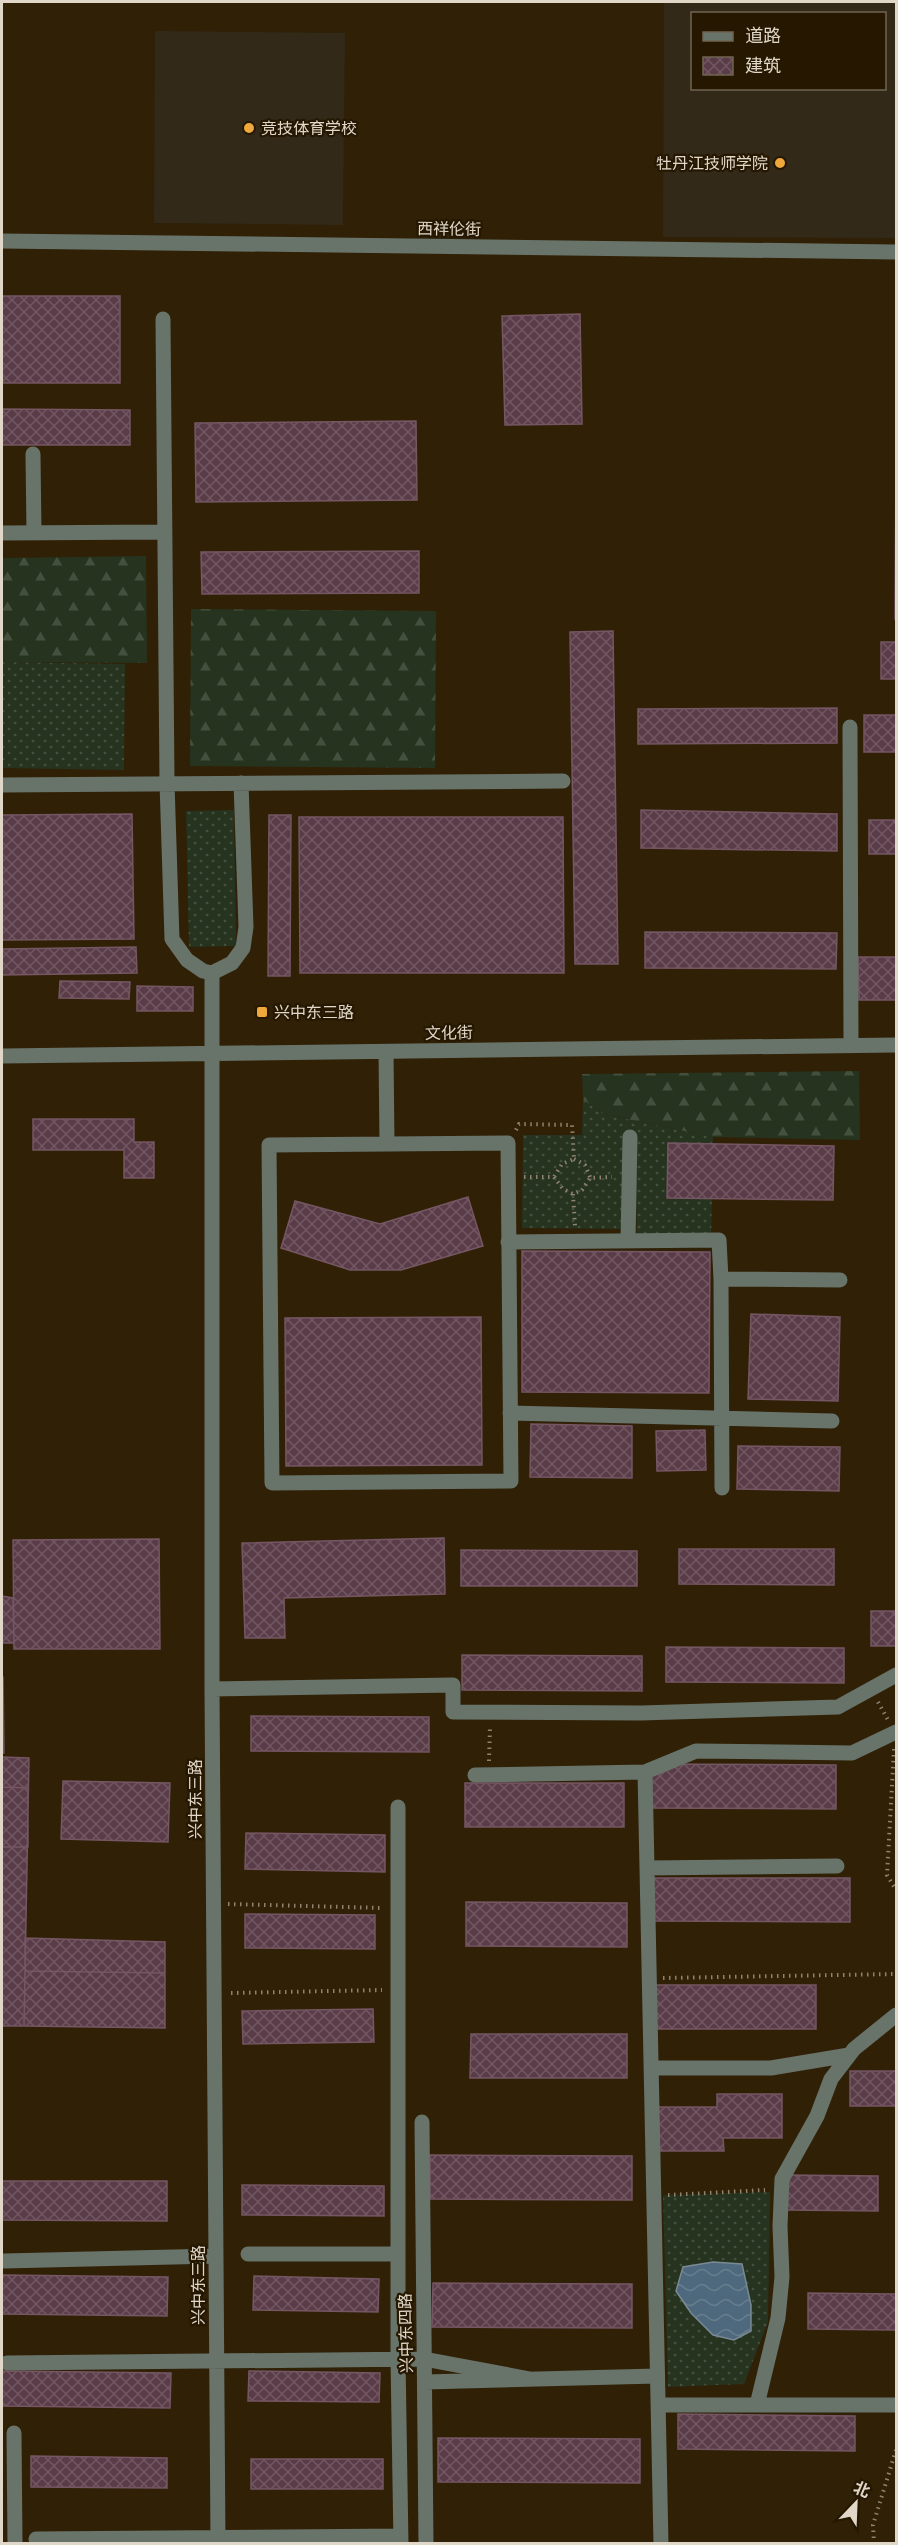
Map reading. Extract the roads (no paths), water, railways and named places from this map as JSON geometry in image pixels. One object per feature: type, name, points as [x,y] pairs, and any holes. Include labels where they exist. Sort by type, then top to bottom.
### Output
[{"type":"street","name":"西祥伦街","points":[[2,241],[897,252]]},
{"type":"street","points":[[163,319],[166,783],[172,939],[187,960],[203,971],[212,973],[232,963],[243,948],[246,927],[241,783]]},
{"type":"street","points":[[33,454],[34,533]]},
{"type":"street","points":[[2,533],[165,532]]},
{"type":"street","points":[[850,727],[851,1045]]},
{"type":"street","points":[[2,784],[563,781]]},
{"type":"street","name":"兴中东三路","points":[[212,973],[212,1689],[218,2541]]},
{"type":"street","name":"文化街","points":[[2,1056],[897,1045]]},
{"type":"street","points":[[386,1052],[387,1144]]},
{"type":"street","points":[[628,1241],[630,1137]]},
{"type":"street","points":[[508,1143],[511,1481],[272,1483],[269,1145],[387,1144],[508,1143]]},
{"type":"street","points":[[508,1242],[719,1240],[722,1488]]},
{"type":"street","points":[[721,1279],[840,1280]]},
{"type":"street","points":[[510,1413],[832,1421]]},
{"type":"street","points":[[212,1689],[453,1685],[453,1712],[641,1713],[838,1707],[897,1675]]},
{"type":"street","points":[[481,1775],[645,1772],[696,1750],[852,1753],[896,1732]]},
{"type":"street","points":[[645,1772],[661,2544]]},
{"type":"street","points":[[36,2539],[401,2540],[398,2359],[398,1806]]},
{"type":"street","points":[[646,1868],[837,1866]]},
{"type":"street","points":[[758,2405],[778,2318],[782,2277],[780,2226],[782,2179],[817,2116],[831,2079],[854,2049],[897,2014]]},
{"type":"street","points":[[651,2068],[771,2068],[849,2055]]},
{"type":"street","name":"兴中东四路","points":[[422,2122],[426,2544]]},
{"type":"street","points":[[248,2254],[398,2254]]},
{"type":"street","points":[[4,2261],[216,2256]]},
{"type":"street","points":[[7,2363],[424,2359],[530,2379]]},
{"type":"street","points":[[425,2382],[657,2376]]},
{"type":"street","points":[[658,2405],[897,2405]]},
{"type":"street","points":[[11,2541],[14,2433]]},
{"type":"water","points":[[713,2262],[742,2264],[751,2305],[751,2331],[734,2340],[713,2335],[691,2313],[676,2291],[683,2267]]},
{"type":"place","name":"竞技体育学校","points":[[249,128]]},
{"type":"place","name":"牡丹江技师学院","points":[[780,163]]},
{"type":"place","name":"兴中东三路","points":[[262,1012]]}]
